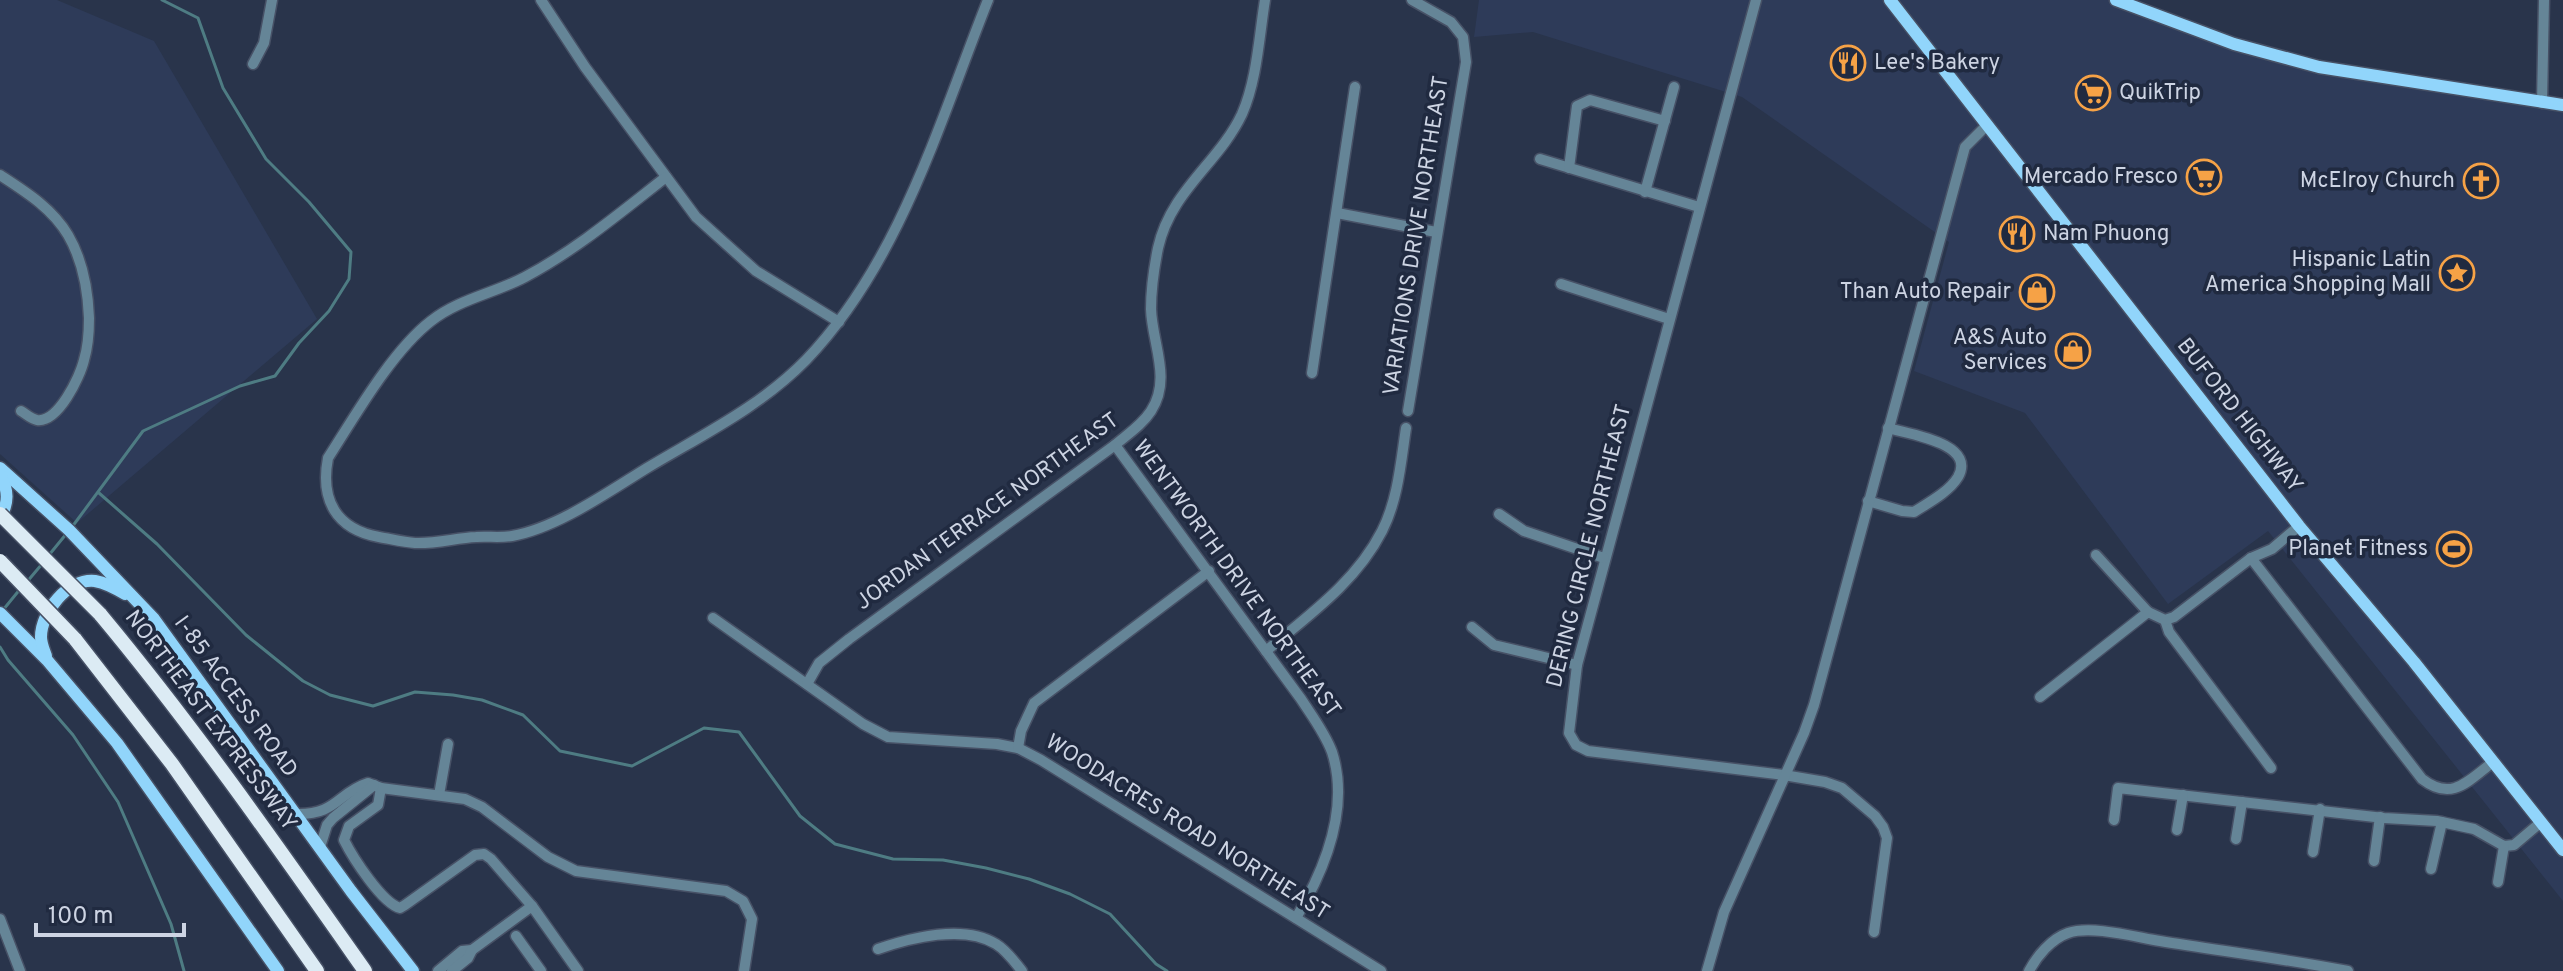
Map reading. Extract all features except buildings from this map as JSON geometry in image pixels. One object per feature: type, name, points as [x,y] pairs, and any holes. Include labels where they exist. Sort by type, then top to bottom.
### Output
[{"type":"highway","name":"NORTHEAST EXPRESSWAY","points":[[0,516],[100,614],[158,683],[365,971]]},
{"type":"highway","points":[[0,561],[75,639],[172,764],[317,971]]},
{"type":"main road","name":"BUFORD HIGHWAY","points":[[1890,0],[2299,526],[2414,662],[2563,850]]},
{"type":"main road","points":[[2116,0],[2234,44],[2302,63],[2563,105]]},
{"type":"main road","name":"I-85 ACCESS ROAD","points":[[0,468],[101,562],[138,602],[413,971]]},
{"type":"main road","points":[[0,475],[8,492],[7,503],[0,516]]},
{"type":"main road","points":[[47,660],[41,636],[45,620],[70,588],[96,581],[116,588],[138,602]]},
{"type":"main road","points":[[0,613],[47,660],[117,743],[278,971]]},
{"type":"street","points":[[253,64],[264,43],[272,0]]},
{"type":"street","points":[[541,0],[585,67],[696,217],[756,271],[839,322]]},
{"type":"street","points":[[666,177],[588,237],[524,277],[451,307],[429,322],[408,343],[328,458],[324,478],[328,498],[347,526],[363,534],[416,543],[512,536],[566,517],[760,401],[805,360],[839,322],[907,209],[988,0]]},
{"type":"street","name":"JORDAN TERRACE NORTHEAST","points":[[807,684],[819,663],[849,639],[1115,445],[1139,425],[1152,409],[1159,389],[1160,360],[1151,312],[1159,245],[1180,196],[1242,114],[1250,87],[1265,0]]},
{"type":"street","name":"VARIATIONS DRIVE NORTHEAST","points":[[1408,411],[1463,83],[1465,49],[1463,37],[1451,22],[1412,0]]},
{"type":"street","name":"DERING CIRCLE NORTHEAST","points":[[1756,0],[1604,558],[1577,665],[1569,733],[1581,749],[1784,775],[1842,788],[1875,816],[1887,838],[1874,932]]},
{"type":"street","points":[[2542,103],[2544,0]]},
{"type":"street","points":[[1312,373],[1355,87]]},
{"type":"street","points":[[1645,192],[1674,87]]},
{"type":"street","points":[[1569,168],[1577,106],[1590,100],[1665,121]]},
{"type":"street","points":[[1707,971],[1724,912],[1814,705],[1965,147],[1987,125]]},
{"type":"street","points":[[1540,159],[1699,207]]},
{"type":"street","points":[[0,175],[44,206],[68,236],[81,269],[88,307],[88,343],[84,360],[67,396],[52,415],[43,420],[21,411]]},
{"type":"street","points":[[1337,213],[1436,232]]},
{"type":"street","points":[[1561,284],[1669,319]]},
{"type":"street","name":"VARIATIONS DRIVE NORTHEAST","points":[[1266,651],[1333,595],[1363,562],[1383,529],[1393,500],[1406,428]]},
{"type":"street","points":[[1868,501],[1914,512],[1950,486],[1961,468],[1954,449],[1888,428]]},
{"type":"street","name":"WENTWORTH DRIVE NORTHEAST","points":[[1115,445],[1266,651],[1321,730],[1332,753],[1337,799],[1332,830],[1321,871],[1296,918]]},
{"type":"street","points":[[1499,514],[1524,531],[1604,558]]},
{"type":"street","points":[[2096,555],[2148,612],[2165,620],[2174,617],[2251,558],[2272,549],[2299,526]]},
{"type":"street","points":[[2251,558],[2422,779],[2435,789],[2455,789],[2493,762]]},
{"type":"street","points":[[1018,748],[1021,731],[1034,703],[1209,571]]},
{"type":"street","points":[[2040,697],[2148,612]]},
{"type":"street","name":"WOODACRES ROAD NORTHEAST","points":[[713,618],[863,724],[888,737],[982,742],[1018,748],[1080,783],[1381,971]]},
{"type":"street","points":[[2165,620],[2169,632],[2271,768]]},
{"type":"street","points":[[1472,627],[1494,645],[1577,665]]},
{"type":"street","points":[[439,795],[448,744]]},
{"type":"street","points":[[320,847],[327,825],[363,785],[465,799],[482,807],[548,857],[576,871],[726,891],[743,901],[752,919],[744,971]]},
{"type":"street","points":[[378,786],[378,805],[349,826],[344,840],[351,854],[390,904],[400,908],[475,855],[484,854],[532,906],[578,971]]},
{"type":"street","points":[[2114,820],[2118,788],[2442,822],[2474,829],[2504,846],[2514,845],[2540,823]]},
{"type":"street","points":[[2177,830],[2183,795]]},
{"type":"street","points":[[2236,839],[2242,802]]},
{"type":"street","points":[[296,814],[319,814],[343,805]]},
{"type":"street","points":[[2313,852],[2320,809]]},
{"type":"street","points":[[2374,861],[2380,817]]},
{"type":"street","points":[[2431,869],[2442,822]]},
{"type":"street","points":[[2498,882],[2504,846]]},
{"type":"street","points":[[438,971],[454,968],[468,958],[472,950],[532,906]]},
{"type":"street","points":[[0,919],[20,971]]},
{"type":"street","points":[[2029,971],[2042,951],[2053,942],[2068,933],[2089,931],[2348,971]]},
{"type":"street","points":[[878,949],[940,933],[982,938],[997,944],[1022,971]]},
{"type":"street","points":[[516,936],[541,971]]},
{"type":"shaded area","points":[[0,0],[57,0],[154,41],[317,319],[77,523],[0,454]]},
{"type":"shaded area","points":[[1479,0],[2126,0],[2318,68],[2563,102],[2563,901],[2268,531],[2168,604],[2025,413],[1914,371],[1949,242],[1742,97],[1533,32],[1474,37]]},
{"type":"waterway","points":[[72,527],[143,431],[240,386],[275,376],[299,343],[329,311],[349,279],[351,252],[309,202],[266,159],[223,88],[198,18],[162,0]]},
{"type":"waterway","points":[[99,493],[157,544],[246,635],[303,681],[330,695],[373,706],[415,692],[482,700],[523,715],[560,751],[632,766],[704,728],[739,732],[800,816],[835,844],[893,859],[943,860],[986,868],[1070,894],[1110,914],[1156,964],[1167,971]]},
{"type":"waterway","points":[[49,555],[67,533]]},
{"type":"waterway","points":[[26,583],[42,564]]},
{"type":"waterway","points":[[3,610],[21,588]]},
{"type":"waterway","points":[[0,647],[73,735],[118,802],[171,924],[184,971]]},
{"type":"place","name":"Lee's Bakery","points":[[1848,63]]},
{"type":"place","name":"QuikTrip","points":[[2093,93]]},
{"type":"place","name":"Mercado Fresco","points":[[2204,177]]},
{"type":"place","name":"McElroy Church","points":[[2481,181]]},
{"type":"place","name":"Nam Phuong","points":[[2017,234]]},
{"type":"place","name":"Hispanic Latin America Shopping Mall","points":[[2457,273]]},
{"type":"place","name":"Than Auto Repair","points":[[2037,292]]},
{"type":"place","name":"A&S Auto Services","points":[[2073,351]]},
{"type":"place","name":"Planet Fitness","points":[[2454,549]]}]
